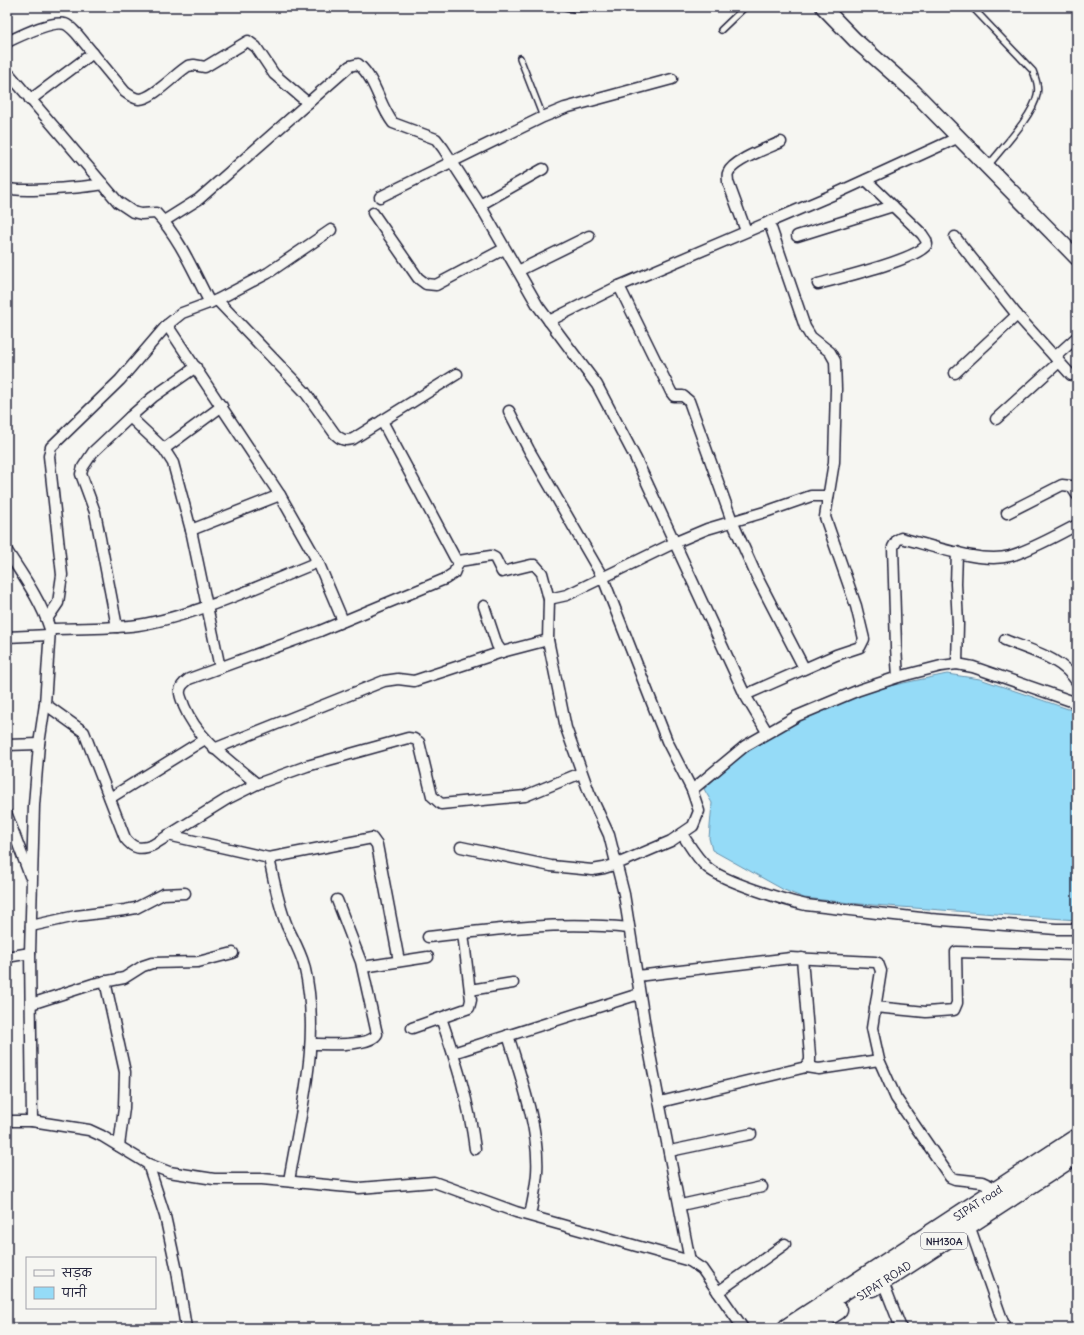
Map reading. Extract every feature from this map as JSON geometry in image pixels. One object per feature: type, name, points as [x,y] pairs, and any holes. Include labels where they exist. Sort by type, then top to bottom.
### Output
[{"type":"highway","name":"SIPAT road","points":[[881,1275],[997,1189],[1026,1179],[1077,1138]]},
{"type":"highway","name":"SIPAT ROAD","points":[[787,1328],[969,1225],[1026,1179],[1077,1154]]},
{"type":"highway","name":"SIPAT ROAD","points":[[810,1328],[881,1275]]},
{"type":"street","points":[[823,7],[855,40],[914,92],[957,138],[1077,258]]},
{"type":"street","points":[[7,42],[55,23],[71,27],[125,92],[134,98],[140,99],[153,93],[188,66],[194,65],[206,67],[248,41],[256,47],[274,74],[308,103]]},
{"type":"street","points":[[30,100],[93,53]]},
{"type":"street","points":[[164,221],[198,199],[350,66],[358,64],[368,75],[393,123],[436,138],[480,205],[504,249],[549,321],[597,385],[608,404],[676,542],[745,695],[767,732]]},
{"type":"street","points":[[10,75],[103,184],[125,207],[141,214],[156,213],[164,221],[214,302],[305,392],[340,439],[346,441],[353,439],[457,374]]},
{"type":"street","points":[[380,197],[543,117],[565,108],[672,79]]},
{"type":"street","points":[[549,321],[619,286],[866,180],[957,138]]},
{"type":"street","points":[[746,231],[728,182],[728,174],[732,166],[780,142]]},
{"type":"street","points":[[480,205],[543,169]]},
{"type":"street","points":[[818,284],[904,259],[925,248],[926,240],[866,180]]},
{"type":"street","points":[[7,188],[19,190],[82,188],[103,184]]},
{"type":"street","points":[[797,236],[893,206]]},
{"type":"street","points":[[373,213],[412,271],[426,284],[436,285],[504,249]]},
{"type":"street","points":[[745,695],[804,668],[860,647],[864,639],[856,606],[827,528],[825,510],[834,462],[836,389],[834,361],[830,352],[811,337],[805,327],[769,222]]},
{"type":"street","points":[[47,619],[58,603],[62,575],[49,452],[57,440],[120,380],[167,325],[182,313],[214,302],[268,273],[331,230]]},
{"type":"street","points":[[518,271],[590,236]]},
{"type":"street","points":[[955,237],[1017,315],[1071,375]]},
{"type":"street","points":[[619,286],[671,392],[674,396],[683,396],[689,401],[732,521],[757,577],[804,668]]},
{"type":"street","points":[[955,373],[1017,315]]},
{"type":"street","points":[[167,325],[280,495],[318,562],[343,621]]},
{"type":"street","points":[[996,419],[1057,360],[1077,337]]},
{"type":"street","points":[[117,627],[95,512],[81,474],[83,467],[90,456],[130,417],[159,393],[196,367]]},
{"type":"street","points":[[164,449],[222,406]]},
{"type":"street","points":[[460,847],[551,866],[592,870],[617,864],[672,841],[693,826],[699,811],[692,790],[667,741],[603,578],[508,411]]},
{"type":"street","points":[[130,417],[164,449],[173,463],[191,530],[208,605],[220,668]]},
{"type":"street","points":[[382,421],[451,554],[459,561]]},
{"type":"street","points":[[1007,513],[1062,486],[1071,486],[1077,495]]},
{"type":"street","points":[[191,530],[280,495]]},
{"type":"street","points":[[549,599],[568,595],[676,542],[732,521],[768,511],[811,496],[828,496]]},
{"type":"street","points":[[898,677],[893,547],[895,542],[900,538],[979,557],[996,558],[1010,556],[1033,547],[1077,525]]},
{"type":"street","points":[[7,551],[47,619],[50,632],[45,704],[39,744],[34,804],[30,953],[32,1121]]},
{"type":"street","points":[[957,552],[957,664]]},
{"type":"street","points":[[459,561],[491,556],[495,558],[502,572],[535,565],[542,573],[549,599],[548,640],[564,720],[581,773],[609,835],[624,894],[639,994],[681,1205],[690,1261]]},
{"type":"street","points":[[257,784],[214,749],[205,739],[186,710],[180,691],[183,684],[189,679],[343,621],[445,579],[454,573],[459,561]]},
{"type":"street","points":[[7,637],[117,627],[159,620],[208,605],[318,562]]},
{"type":"street","points":[[484,606],[497,645],[502,652]]},
{"type":"street","points":[[214,749],[384,681],[398,679],[414,681],[502,652],[548,640]]},
{"type":"street","points":[[1005,640],[1064,665],[1077,681]]},
{"type":"street","points":[[692,790],[745,746],[767,732],[797,716],[853,693],[898,677],[957,664],[981,669],[1077,703]]},
{"type":"street","points":[[45,704],[84,732],[125,838],[130,845],[138,849],[144,849],[227,799],[257,784],[307,766],[408,738],[419,742],[432,796],[441,804],[525,796],[581,773]]},
{"type":"street","points":[[110,798],[205,739]]},
{"type":"street","points":[[7,745],[39,744]]},
{"type":"street","points":[[7,815],[33,884]]},
{"type":"street","points":[[682,834],[700,860],[719,875],[788,901],[806,905],[930,919],[1056,929],[1077,929]]},
{"type":"street","points":[[168,835],[269,858],[372,838],[377,845],[399,961]]},
{"type":"street","points":[[269,858],[281,908],[304,963],[309,992],[311,1044],[306,1091],[289,1181]]},
{"type":"street","points":[[31,926],[76,916],[136,908],[164,894],[185,893]]},
{"type":"street","points":[[311,1044],[351,1044],[375,1037],[377,1027],[363,967],[336,900]]},
{"type":"street","points":[[428,937],[518,927],[583,924],[629,928]]},
{"type":"street","points":[[412,1028],[469,1008],[471,1000],[463,933]]},
{"type":"street","points":[[875,1007],[926,1012],[954,1010],[956,1003],[956,952],[1077,955]]},
{"type":"street","points":[[7,957],[30,953]]},
{"type":"street","points":[[31,1004],[105,981],[124,978],[143,966],[152,964],[198,962],[233,953]]},
{"type":"street","points":[[363,967],[428,957]]},
{"type":"street","points":[[637,976],[741,963],[802,958],[875,962],[878,964],[881,971],[872,1028],[879,1060],[896,1098],[944,1171],[956,1179],[982,1182],[997,1189]]},
{"type":"street","points":[[802,958],[810,1056],[810,1061],[806,1067]]},
{"type":"street","points":[[105,981],[125,1072],[124,1108],[119,1146]]},
{"type":"street","points":[[470,990],[513,983]]},
{"type":"street","points":[[453,1053],[639,994]]},
{"type":"street","points":[[442,1018],[462,1080],[469,1109],[475,1149]]},
{"type":"street","points":[[508,1035],[525,1093],[537,1156],[537,1172],[530,1215]]},
{"type":"street","points":[[660,1102],[806,1067],[819,1068],[879,1060]]},
{"type":"street","points":[[7,1121],[32,1121],[89,1130],[102,1136],[148,1164],[169,1172],[214,1179],[262,1179],[359,1188],[434,1182],[530,1215],[690,1261],[702,1269],[743,1328]]},
{"type":"street","points":[[670,1151],[751,1134]]},
{"type":"street","points":[[148,1164],[165,1216],[177,1271],[186,1328]]},
{"type":"street","points":[[681,1205],[762,1187]]},
{"type":"street","points":[[969,1225],[1004,1328]]},
{"type":"street","points":[[718,1292],[785,1244]]},
{"type":"street","points":[[881,1275],[901,1328]]},
{"type":"lane","points":[[565,7],[575,9],[591,7]]},
{"type":"lane","points":[[721,30],[745,7]]},
{"type":"lane","points":[[973,8],[1034,71],[1038,83],[1037,96],[1030,111],[987,167]]},
{"type":"lane","points":[[520,58],[543,117]]},
{"type":"water","points":[[947,674],[980,679],[1077,712],[1077,920],[860,904],[804,898],[784,890],[712,850],[709,838],[712,803],[704,789],[745,751],[777,731],[827,707],[870,690]]}]
